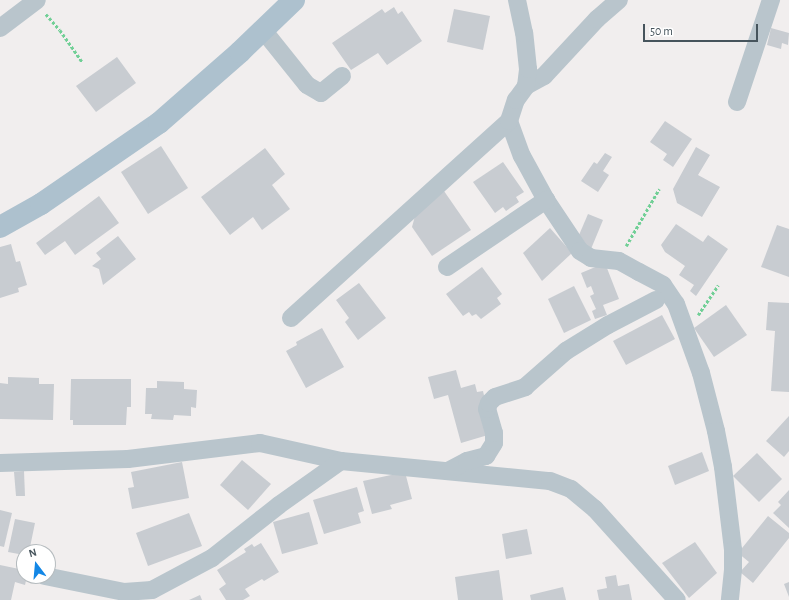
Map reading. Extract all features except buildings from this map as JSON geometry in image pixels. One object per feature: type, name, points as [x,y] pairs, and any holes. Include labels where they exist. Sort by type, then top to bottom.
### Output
[{"type":"main road","points":[[0,226],[41,204],[159,123],[263,30],[294,0]]},
{"type":"street","points":[[517,0],[524,33],[528,69],[526,86]]},
{"type":"street","points":[[291,318],[509,121],[516,100],[526,86],[544,76],[597,19],[620,0]]},
{"type":"street","points":[[737,102],[770,0]]},
{"type":"street","points":[[0,28],[36,1]]},
{"type":"street","points":[[263,30],[307,85],[321,93],[342,76]]},
{"type":"street","points":[[509,121],[522,156],[546,200],[580,251],[591,258],[619,261],[663,285],[676,304],[685,324],[716,431],[723,467],[733,550],[730,600]]},
{"type":"street","points":[[447,267],[546,200]]},
{"type":"street","points":[[447,471],[467,461],[486,456],[494,443],[494,433],[487,409],[489,403],[495,397],[525,387],[566,351],[608,325],[656,300]]},
{"type":"street","points":[[0,463],[128,459],[260,443],[341,461],[550,481],[571,489],[595,509],[676,600]]},
{"type":"street","points":[[56,578],[124,592],[152,590],[212,558],[280,505],[341,461]]},
{"type":"path","points":[[36,1],[60,30],[82,62]]},
{"type":"path","points":[[619,261],[635,229],[659,189]]},
{"type":"path","points":[[685,324],[696,318],[718,285]]}]
